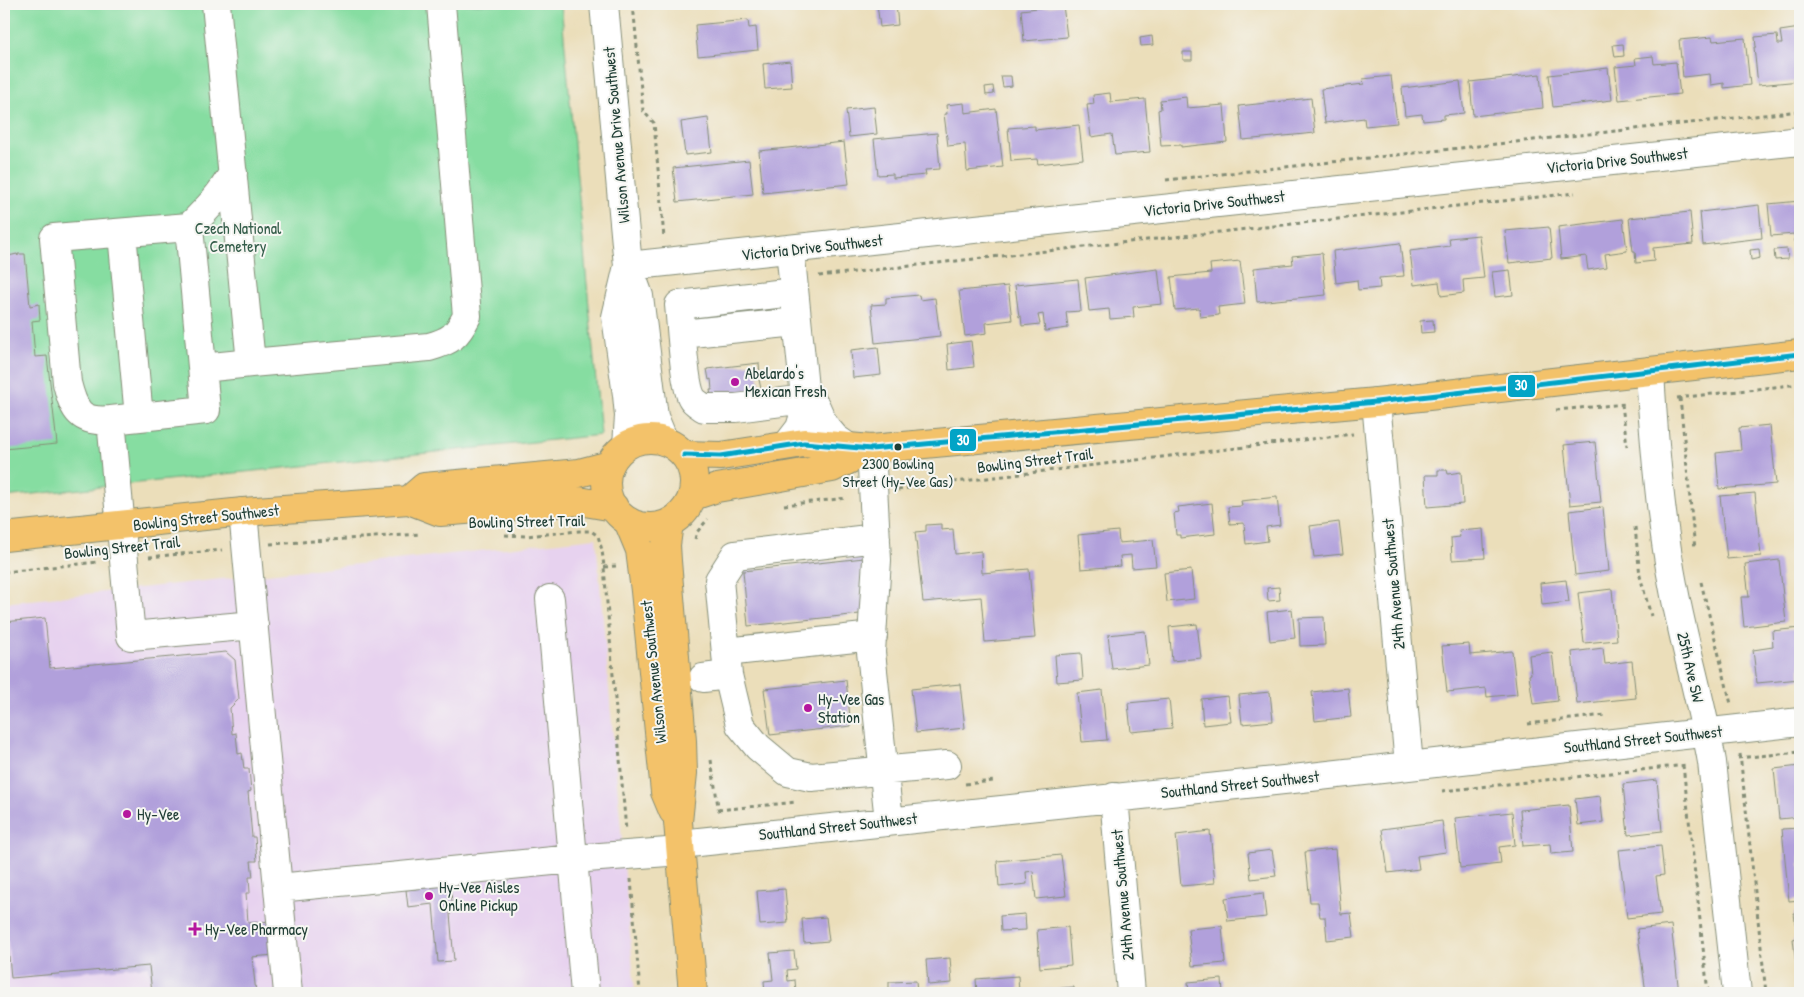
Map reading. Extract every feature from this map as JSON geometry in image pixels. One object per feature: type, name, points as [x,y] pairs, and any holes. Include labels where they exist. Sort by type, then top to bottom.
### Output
[{"type":"main road","points":[[674,448],[691,465],[694,477],[693,496],[685,512],[669,523],[652,528],[639,526],[621,514],[607,490],[606,477],[618,455],[638,440],[651,439],[674,448],[721,456],[804,443],[859,448],[1376,402],[1800,354]]},
{"type":"main road","points":[[693,496],[717,488],[832,468],[859,448]]},
{"type":"main road","name":"Bowling Street Southwest","points":[[409,500],[424,487],[579,473],[618,455]]},
{"type":"main road","name":"Bowling Street Southwest","points":[[4,538],[243,512],[409,500],[440,512],[579,502],[621,514]]},
{"type":"main road","name":"Wilson Avenue Southwest","points":[[621,514],[640,550],[665,792],[680,839]]},
{"type":"main road","name":"Wilson Avenue Southwest","points":[[669,523],[666,545],[682,741],[683,773],[680,839],[693,993]]},
{"type":"street","points":[[216,4],[251,363]]},
{"type":"street","points":[[202,368],[429,347],[444,343],[459,332],[467,316],[441,4]]},
{"type":"street","name":"Wilson Avenue Drive Southwest","points":[[604,4],[628,266],[639,296],[654,417],[674,448]]},
{"type":"street","name":"Victoria Drive Southwest","points":[[628,266],[1800,141]]},
{"type":"street","points":[[189,227],[206,410],[97,422],[83,417],[72,402],[67,383],[54,238],[189,227],[214,203],[224,190],[232,173]]},
{"type":"street","points":[[122,233],[139,417]]},
{"type":"street","points":[[787,445],[800,428],[806,408],[790,249]]},
{"type":"street","name":"Wilson Avenue Drive Southwest","points":[[618,455],[628,409],[616,317],[628,266]]},
{"type":"street","points":[[793,285],[679,305],[687,377],[692,398],[704,408],[736,408],[804,394]]},
{"type":"street","points":[[682,334],[797,322]]},
{"type":"street","name":"25th Ave SW","points":[[1650,371],[1662,514],[1671,571],[1707,732],[1737,993]]},
{"type":"street","points":[[804,394],[816,407],[824,425],[835,438],[859,448],[873,495],[876,569],[871,652],[889,821]]},
{"type":"street","name":"24th Avenue Southwest","points":[[1376,402],[1409,766]]},
{"type":"street","points":[[111,420],[131,636],[254,624]]},
{"type":"street","points":[[243,512],[288,993]]},
{"type":"street","points":[[876,538],[735,554],[719,580],[719,668],[740,725],[758,747],[788,772],[811,777],[947,765]]},
{"type":"street","points":[[550,599],[585,993]]},
{"type":"street","points":[[719,668],[873,636]]},
{"type":"street","name":"Southland Street Southwest","points":[[278,888],[573,858],[628,855],[680,839],[889,821],[1409,766],[1800,722]]},
{"type":"street","name":"24th Avenue Southwest","points":[[1114,797],[1131,993]]},
{"type":"path","points":[[633,4],[643,111],[654,123],[664,240]]},
{"type":"path","points":[[1158,181],[1800,111]]},
{"type":"path","points":[[793,285],[1583,193]]},
{"type":"path","points":[[663,235],[673,234]]},
{"type":"path","points":[[1696,555],[1680,398],[1800,384]]},
{"type":"path","name":"Bowling Street Trail","points":[[776,506],[873,495],[921,486],[1350,434]]},
{"type":"path","points":[[694,542],[697,532],[712,516]]},
{"type":"path","name":"Bowling Street Trail","points":[[498,535],[525,536],[579,530],[591,531],[598,536],[604,567],[640,993]]},
{"type":"path","name":"Bowling Street Trail","points":[[4,572],[289,542],[423,534]]},
{"type":"path","points":[[604,567],[642,564]]},
{"type":"path","points":[[1699,574],[1732,708]]},
{"type":"path","points":[[1739,746],[1766,993]]},
{"type":"path","points":[[1735,759],[1800,752]]},
{"type":"path","points":[[1683,760],[1708,993]]},
{"type":"path","points":[[1437,791],[1695,764]]},
{"type":"shaded area","points":[[596,538],[635,993],[4,993],[4,603]]},
{"type":"green space","name":"Czech National Cemetery","points":[[4,4],[561,4],[601,435],[4,497]]},
{"type":"building","points":[[877,4],[896,4],[898,25],[880,27]]},
{"type":"building","points":[[1063,5],[1067,37],[1024,41],[1021,10]]},
{"type":"building","points":[[748,20],[749,28],[756,27],[758,50],[698,56],[695,25]]},
{"type":"building","points":[[1800,28],[1800,81],[1758,85],[1754,47],[1756,47],[1755,37],[1777,35],[1778,44],[1782,44],[1780,31]]},
{"type":"building","points":[[1152,36],[1153,45],[1141,46],[1140,38]]},
{"type":"building","points":[[1712,37],[1713,41],[1745,38],[1750,85],[1724,88],[1724,83],[1711,85],[1710,74],[1683,77],[1679,40]]},
{"type":"building","points":[[1623,44],[1624,56],[1615,57],[1613,45]]},
{"type":"building","points":[[1183,52],[1192,52],[1192,60],[1183,60]]},
{"type":"building","points":[[1653,56],[1654,64],[1676,62],[1680,94],[1619,100],[1615,67],[1636,65],[1635,58]]},
{"type":"building","points":[[790,61],[792,87],[765,89],[763,64]]},
{"type":"building","points":[[1608,68],[1612,100],[1553,107],[1549,75]]},
{"type":"building","points":[[1540,74],[1543,108],[1473,116],[1470,82]]},
{"type":"building","points":[[1001,76],[1011,76],[1012,86],[1003,87]]},
{"type":"building","points":[[1391,76],[1397,123],[1365,126],[1364,118],[1325,123],[1321,89],[1364,84],[1363,79]]},
{"type":"building","points":[[1460,81],[1464,113],[1444,115],[1444,119],[1423,121],[1422,114],[1405,116],[1402,88]]},
{"type":"building","points":[[993,86],[994,94],[986,95],[985,87]]},
{"type":"building","points":[[1110,93],[1111,102],[1145,99],[1150,152],[1115,155],[1112,134],[1091,137],[1087,105],[1094,104],[1093,95]]},
{"type":"building","points":[[1186,97],[1187,108],[1224,105],[1227,142],[1181,147],[1181,145],[1161,146],[1158,110],[1161,109],[1160,100]]},
{"type":"building","points":[[1311,98],[1315,133],[1243,140],[1239,106]]},
{"type":"building","points":[[964,103],[965,113],[996,109],[1003,167],[967,171],[965,144],[948,146],[944,114],[947,114],[946,105]]},
{"type":"building","points":[[874,107],[877,134],[849,137],[846,110]]},
{"type":"building","points":[[708,118],[712,152],[685,155],[681,122]]},
{"type":"building","points":[[1079,125],[1083,159],[1038,164],[1037,159],[1011,161],[1008,128],[1035,126],[1035,130]]},
{"type":"building","points":[[937,133],[940,169],[925,170],[926,175],[893,178],[893,174],[878,175],[874,139]]},
{"type":"building","points":[[844,142],[849,184],[763,193],[759,151]]},
{"type":"building","points":[[749,160],[753,194],[677,202],[673,168]]},
{"type":"building","points":[[1800,201],[1800,242],[1795,242],[1794,234],[1771,236],[1768,204]]},
{"type":"building","points":[[1759,205],[1762,238],[1703,245],[1700,212]]},
{"type":"building","points":[[1690,212],[1693,244],[1653,248],[1654,261],[1636,263],[1629,218]]},
{"type":"building","points":[[1623,219],[1627,251],[1605,254],[1607,267],[1588,270],[1586,256],[1561,259],[1558,227]]},
{"type":"building","points":[[1549,227],[1552,258],[1509,263],[1505,231]]},
{"type":"building","points":[[1479,235],[1484,278],[1463,280],[1464,293],[1441,296],[1439,282],[1414,285],[1410,251],[1450,246],[1449,238]]},
{"type":"building","points":[[1400,243],[1404,276],[1379,278],[1380,288],[1358,290],[1357,280],[1336,283],[1333,251]]},
{"type":"building","points":[[1759,249],[1760,258],[1751,260],[1750,250]]},
{"type":"building","points":[[1787,249],[1788,259],[1775,260],[1774,250]]},
{"type":"building","points":[[1322,253],[1326,295],[1257,302],[1254,268],[1293,264],[1292,256]]},
{"type":"building","points":[[17,254],[18,256],[18,254],[25,254],[30,306],[39,304],[40,320],[32,321],[35,357],[47,356],[57,444],[4,449],[4,257]]},
{"type":"building","points":[[1240,261],[1245,304],[1218,307],[1219,315],[1200,317],[1199,308],[1175,310],[1171,277],[1211,273],[1210,264]]},
{"type":"building","points":[[1158,269],[1162,304],[1133,307],[1134,317],[1110,319],[1109,309],[1089,311],[1085,278]]},
{"type":"building","points":[[1510,270],[1513,295],[1495,297],[1492,272]]},
{"type":"building","points":[[1078,279],[1081,311],[1066,312],[1068,328],[1045,331],[1043,314],[1038,315],[1040,324],[1022,326],[1015,285]]},
{"type":"building","points":[[1008,286],[1012,320],[986,323],[987,333],[965,336],[959,291]]},
{"type":"building","points":[[919,295],[920,300],[935,298],[940,336],[875,343],[871,305],[886,304],[886,298]]},
{"type":"building","points":[[1433,320],[1434,332],[1421,333],[1420,321]]},
{"type":"building","points":[[971,341],[974,367],[949,370],[947,344]]},
{"type":"building","points":[[878,347],[881,375],[853,378],[851,350]]},
{"type":"building","name":"Abelardo's Mexican Fresh","points":[[759,363],[760,375],[758,375],[763,398],[712,404],[711,379],[709,380],[707,369]]},
{"type":"building","points":[[1770,425],[1776,484],[1719,489],[1716,453],[1741,450],[1739,428]]},
{"type":"building","points":[[1595,442],[1601,502],[1570,505],[1564,445]]},
{"type":"building","points":[[1438,470],[1447,470],[1448,474],[1461,472],[1463,504],[1427,507],[1425,475],[1438,475]]},
{"type":"building","points":[[1755,493],[1761,556],[1727,559],[1720,496]]},
{"type":"building","points":[[1277,497],[1280,525],[1266,527],[1268,541],[1246,544],[1244,523],[1230,524],[1228,507],[1242,506],[1241,501]]},
{"type":"building","points":[[1212,503],[1215,534],[1180,538],[1180,535],[1176,535],[1174,513],[1179,512],[1178,507]]},
{"type":"building","points":[[1603,507],[1609,571],[1575,575],[1569,511]]},
{"type":"building","points":[[1339,522],[1343,554],[1314,557],[1310,526]]},
{"type":"building","points":[[941,524],[941,530],[953,529],[955,554],[981,551],[982,573],[1029,569],[1035,638],[985,642],[981,597],[923,602],[915,532],[926,531],[926,525]]},
{"type":"building","points":[[1483,529],[1485,558],[1452,560],[1451,538],[1460,537],[1459,531]]},
{"type":"building","points":[[1118,531],[1119,543],[1153,540],[1156,566],[1132,568],[1131,555],[1120,556],[1121,566],[1081,569],[1078,535]]},
{"type":"building","points":[[864,558],[869,613],[748,626],[743,571]]},
{"type":"building","points":[[1779,560],[1786,622],[1744,627],[1741,597],[1749,597],[1745,564]]},
{"type":"building","points":[[1191,570],[1194,599],[1167,602],[1164,573]]},
{"type":"building","points":[[1566,580],[1569,602],[1542,605],[1540,583]]},
{"type":"building","points":[[1279,587],[1280,600],[1268,601],[1267,588]]},
{"type":"building","points":[[1612,589],[1617,640],[1584,643],[1578,593]]},
{"type":"building","points":[[1292,609],[1295,638],[1270,641],[1267,612]]},
{"type":"building","points":[[1324,617],[1325,645],[1300,646],[1299,618]]},
{"type":"building","name":"Hy-Vee","points":[[45,618],[50,668],[226,652],[235,660],[239,699],[230,708],[232,734],[236,733],[238,754],[242,753],[244,769],[249,769],[251,791],[248,792],[252,837],[255,837],[257,861],[251,861],[253,877],[249,877],[250,893],[246,893],[248,923],[271,921],[274,955],[252,957],[256,993],[152,993],[149,966],[11,978],[4,901],[4,622]]},
{"type":"building","points":[[1197,624],[1201,658],[1172,661],[1169,627]]},
{"type":"building","points":[[1800,628],[1800,679],[1757,683],[1753,650],[1773,647],[1772,631]]},
{"type":"building","points":[[1145,631],[1149,665],[1112,669],[1108,635]]},
{"type":"building","points":[[1469,644],[1470,655],[1512,651],[1517,694],[1487,697],[1486,688],[1447,692],[1442,646]]},
{"type":"building","points":[[1603,648],[1605,664],[1632,661],[1636,698],[1577,704],[1572,652]]},
{"type":"building","points":[[1552,652],[1558,701],[1533,704],[1529,675],[1531,674],[1529,655]]},
{"type":"building","points":[[1081,653],[1083,680],[1057,682],[1055,655]]},
{"type":"building","name":"Hy-Vee Gas Station","points":[[846,680],[851,726],[770,735],[764,689]]},
{"type":"building","points":[[960,684],[965,728],[916,733],[911,689]]},
{"type":"building","points":[[1348,688],[1351,717],[1315,721],[1312,692]]},
{"type":"building","points":[[1102,690],[1107,740],[1082,742],[1077,693]]},
{"type":"building","points":[[1270,692],[1273,721],[1242,724],[1239,695]]},
{"type":"building","points":[[1228,696],[1231,722],[1203,725],[1201,699]]},
{"type":"building","points":[[1169,699],[1172,728],[1131,732],[1128,703]]},
{"type":"building","points":[[1800,766],[1800,817],[1779,819],[1774,769]]},
{"type":"building","points":[[1657,780],[1662,831],[1628,835],[1623,784]]},
{"type":"building","points":[[1600,796],[1603,822],[1578,825],[1575,799]]},
{"type":"building","points":[[1569,805],[1573,852],[1551,854],[1550,844],[1523,846],[1520,810]]},
{"type":"building","points":[[1512,812],[1515,845],[1499,847],[1501,864],[1460,868],[1455,818]]},
{"type":"building","points":[[1442,821],[1446,852],[1417,856],[1419,869],[1388,873],[1382,829]]},
{"type":"building","points":[[1800,828],[1800,900],[1789,901],[1782,829]]},
{"type":"building","points":[[1210,831],[1215,883],[1181,886],[1176,835]]},
{"type":"building","points":[[1661,846],[1664,875],[1656,876],[1661,914],[1627,918],[1619,850]]},
{"type":"building","points":[[1335,849],[1341,914],[1351,913],[1354,937],[1327,940],[1325,917],[1320,917],[1318,902],[1310,902],[1305,852]]},
{"type":"building","points":[[1272,850],[1276,876],[1251,879],[1248,853]]},
{"type":"building","points":[[1061,855],[1066,896],[1036,899],[1033,871],[1026,872],[1027,884],[999,887],[997,861]]},
{"type":"building","points":[[450,885],[452,902],[449,902],[454,961],[438,962],[433,904],[408,907],[406,890]]},
{"type":"building","points":[[785,889],[788,923],[760,925],[757,891]]},
{"type":"building","points":[[1263,893],[1266,917],[1228,921],[1225,898]]},
{"type":"building","points":[[1794,913],[1800,913],[1800,965],[1796,965],[1793,939],[1797,938]]},
{"type":"building","points":[[1025,914],[1026,930],[1001,931],[1000,916]]},
{"type":"building","points":[[826,917],[829,941],[804,943],[802,919]]},
{"type":"building","points":[[1671,925],[1679,993],[1646,993],[1637,929]]},
{"type":"building","points":[[1222,926],[1225,963],[1192,966],[1188,929]]},
{"type":"building","points":[[1068,927],[1071,965],[1040,968],[1037,930]]},
{"type":"building","points":[[794,951],[796,969],[787,970],[788,981],[795,980],[796,993],[765,993],[764,981],[773,980],[770,953]]},
{"type":"building","points":[[950,958],[952,983],[928,985],[926,960]]},
{"type":"building","points":[[1018,976],[1019,993],[977,993],[976,979]]},
{"type":"building","points":[[1222,979],[1223,993],[1189,993],[1188,982]]},
{"type":"building","points":[[916,981],[917,993],[889,993],[889,982]]},
{"type":"building","points":[[1074,987],[1074,993],[1042,993],[1041,990]]},
{"type":"transit line","name":"30","points":[[684,455],[721,456],[804,443],[871,449],[1376,402],[1800,354]]},
{"type":"place","name":"Abelardo's Mexican Fresh","points":[[735,382]]},
{"type":"place","name":"2300 Bowling Street (Hy-Vee Gas)","points":[[898,447]]},
{"type":"place","name":"Hy-Vee Gas Station","points":[[808,708]]},
{"type":"place","name":"Hy-Vee","points":[[127,814]]},
{"type":"place","name":"Hy-Vee Aisles Online Pickup","points":[[429,896]]},
{"type":"place","name":"Hy-Vee Pharmacy","points":[[195,929]]}]
